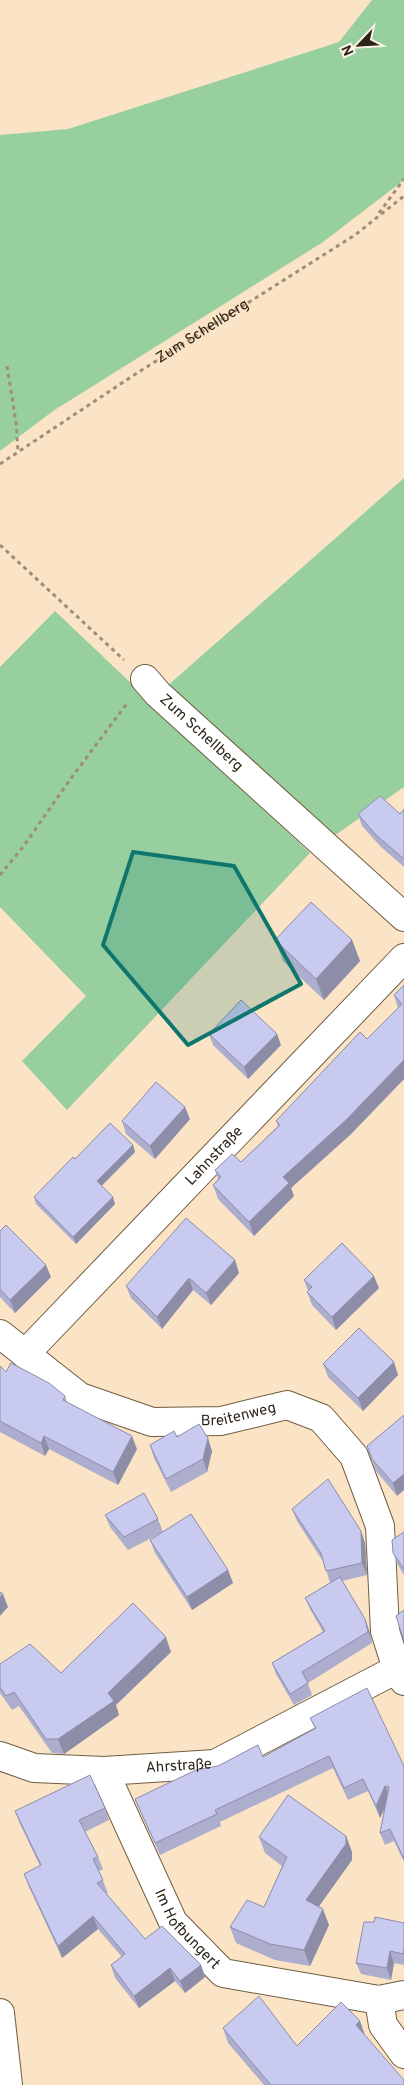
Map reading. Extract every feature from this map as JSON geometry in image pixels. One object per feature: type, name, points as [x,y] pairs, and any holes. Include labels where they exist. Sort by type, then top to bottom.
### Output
[{"type":"street","name":"Zum Schellberg","points":[[145,679],[158,694],[253,783],[404,917]]},
{"type":"street","name":"Lahnstraße","points":[[25,1354],[404,958]]},
{"type":"street","name":"Breitenweg","points":[[0,1334],[80,1397],[152,1422],[221,1421],[287,1405],[321,1418],[354,1456],[380,1526],[385,1631],[400,1675]]},
{"type":"street","name":"Ahrstraße","points":[[0,1756],[34,1768],[104,1771],[215,1764],[400,1675]]},
{"type":"street","name":"Im Hofbungert","points":[[104,1771],[173,1922],[223,1973],[391,1997]]},
{"type":"street","points":[[391,1997],[383,2025],[404,2054]]},
{"type":"street","points":[[0,2013],[8,2085]]},
{"type":"path","points":[[376,218],[404,180]]},
{"type":"path","name":"Zum Schellberg","points":[[0,464],[134,375],[355,234],[404,196]]},
{"type":"path","points":[[7,366],[16,422],[18,453]]},
{"type":"path","points":[[0,545],[145,679],[69,781],[23,847],[0,875]]},
{"type":"highlighted area","points":[[133,852],[234,866],[301,984],[188,1045],[103,945]]},
{"type":"green space","points":[[372,0],[404,0],[404,180],[323,242],[53,411],[0,451],[0,135],[68,129],[339,42]]},
{"type":"green space","points":[[404,478],[404,787],[334,836],[158,694]]},
{"type":"green space","points":[[55,611],[310,853],[67,1110],[22,1061],[86,996],[0,907],[0,667]]},
{"type":"building","points":[[380,796],[400,814],[404,809],[404,859],[376,835],[358,814]]},
{"type":"building","points":[[311,902],[352,940],[316,979],[275,940]]},
{"type":"building","points":[[404,985],[404,1060],[346,1120],[283,1177],[289,1183],[249,1222],[213,1185],[221,1177],[215,1170],[232,1154],[241,1162],[280,1125],[276,1121],[360,1032],[367,1039],[402,1004],[394,995]]},
{"type":"building","points":[[241,1000],[277,1034],[244,1067],[209,1034]]},
{"type":"building","points":[[156,1082],[185,1107],[150,1146],[122,1121]]},
{"type":"building","points":[[110,1123],[133,1145],[97,1181],[113,1197],[73,1237],[34,1197]]},
{"type":"building","points":[[186,1218],[235,1260],[206,1293],[189,1278],[157,1317],[126,1286]]},
{"type":"building","points":[[6,1225],[46,1265],[10,1300],[0,1289],[0,1231]]},
{"type":"building","points":[[342,1243],[374,1276],[332,1317],[307,1292],[312,1287],[304,1280]]},
{"type":"building","points":[[359,1328],[394,1362],[358,1398],[323,1364]]},
{"type":"building","points":[[11,1363],[49,1383],[65,1396],[63,1400],[132,1436],[113,1472],[44,1436],[41,1443],[0,1421],[0,1366],[6,1372]]},
{"type":"building","points":[[404,1415],[404,1474],[393,1483],[372,1459],[367,1446]]},
{"type":"building","points":[[199,1424],[208,1438],[203,1459],[166,1479],[150,1445],[174,1431],[177,1437]]},
{"type":"building","points":[[328,1479],[361,1531],[362,1563],[326,1571],[321,1553],[292,1509]]},
{"type":"building","points":[[144,1493],[158,1519],[124,1537],[105,1515]]},
{"type":"building","points":[[191,1514],[228,1570],[187,1597],[150,1540]]},
{"type":"building","points":[[404,1532],[404,1569],[393,1553],[392,1540]]},
{"type":"building","points":[[340,1577],[365,1619],[368,1632],[302,1672],[308,1683],[290,1694],[272,1663],[325,1631],[305,1598]]},
{"type":"building","points":[[133,1603],[166,1637],[108,1693],[114,1701],[58,1739],[46,1739],[14,1692],[6,1696],[0,1687],[0,1664],[30,1644],[61,1673]]},
{"type":"building","points":[[404,1610],[404,1641],[396,1616]]},
{"type":"building","points":[[367,1688],[404,1766],[404,1859],[390,1829],[380,1833],[389,1787],[385,1786],[376,1806],[363,1779],[344,1788],[329,1756],[215,1810],[217,1814],[155,1843],[135,1799],[196,1770],[218,1766],[258,1745],[263,1757],[316,1728],[310,1718]]},
{"type":"building","points":[[90,1775],[105,1808],[79,1820],[98,1857],[93,1859],[103,1880],[97,1883],[145,1939],[162,1926],[201,1965],[180,1981],[170,1968],[134,1996],[111,1965],[125,1954],[93,1916],[58,1946],[24,1874],[41,1865],[15,1811]]},
{"type":"building","points":[[288,1795],[346,1836],[346,1844],[306,1900],[323,1909],[304,1950],[270,1944],[230,1927],[247,1900],[264,1907],[287,1857],[259,1837]]},
{"type":"building","points":[[375,1917],[404,1923],[403,1954],[390,1951],[387,1968],[356,1963],[364,1922],[374,1922]]},
{"type":"building","points":[[259,1996],[297,2046],[341,2002],[360,2021],[356,2025],[404,2080],[404,2085],[271,2085],[223,2028]]}]
